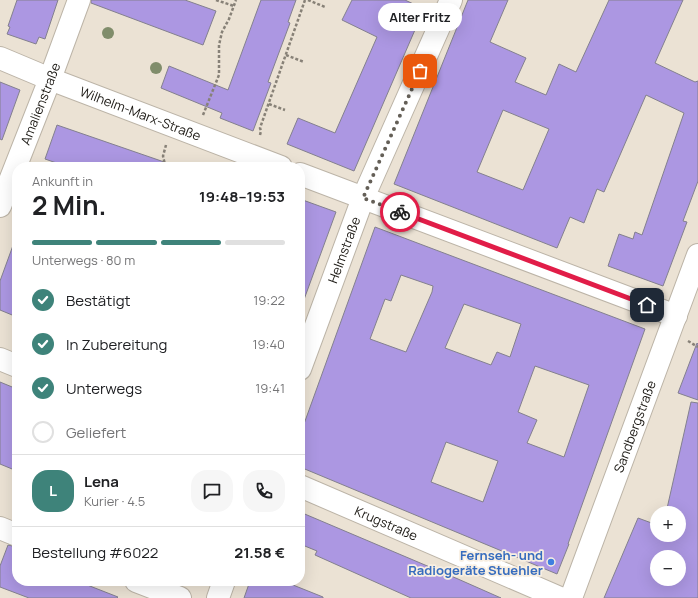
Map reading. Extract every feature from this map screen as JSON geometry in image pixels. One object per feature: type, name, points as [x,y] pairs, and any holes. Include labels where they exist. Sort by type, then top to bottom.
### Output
[{"type":"street","name":"Amalienstraße","points":[[17,162],[79,0]]},
{"type":"street","name":"Helmstraße","points":[[305,355],[363,198],[451,0]]},
{"type":"street","name":"Wilhelm-Marx-Straße","points":[[0,58],[50,79],[268,162]]},
{"type":"street","name":"Amalienstraße","points":[[0,206],[12,176]]},
{"type":"street","points":[[305,176],[676,316]]},
{"type":"street","name":"Sandbergstraße","points":[[571,598],[698,255]]},
{"type":"street","points":[[0,359],[12,364]]},
{"type":"street","name":"Krugstraße","points":[[305,488],[560,598]]},
{"type":"street","points":[[0,528],[12,533]]},
{"type":"street","points":[[149,586],[180,598]]},
{"type":"street","points":[[218,598],[222,586]]},
{"type":"path","points":[[216,0],[234,6]]},
{"type":"path","points":[[194,134],[219,75],[219,44],[222,32],[229,20],[236,0]]},
{"type":"path","points":[[252,156],[286,55],[307,0],[325,7]]},
{"type":"path","points":[[286,55],[304,62]]},
{"type":"path","points":[[269,104],[285,110]]},
{"type":"path","points":[[690,343],[698,347]]},
{"type":"building","points":[[17,0],[58,0],[45,39],[39,37],[36,44],[7,34],[10,27],[8,26]]},
{"type":"building","points":[[91,0],[185,0],[216,11],[203,45],[91,3]]},
{"type":"building","points":[[261,0],[296,0],[288,22],[290,23],[268,82],[271,83],[253,131],[220,118],[222,113],[161,88],[169,66],[228,90]]},
{"type":"building","points":[[352,0],[405,0],[424,9],[354,171],[287,144],[298,118],[335,133],[377,37],[342,20]]},
{"type":"building","points":[[468,0],[508,0],[490,42],[526,58],[515,82],[546,95],[559,64],[576,72],[609,0],[683,0],[655,63],[695,82],[698,81],[698,181],[683,221],[687,222],[663,286],[608,266],[619,234],[633,239],[635,232],[642,235],[684,113],[646,95],[604,192],[597,189],[584,223],[570,217],[557,248],[394,184]],"holes":[[[503,110],[549,129],[523,190],[477,172]]]},
{"type":"building","points":[[0,82],[20,90],[2,140],[0,139]]},
{"type":"building","points":[[57,125],[164,162],[54,162],[45,159]]},
{"type":"building","points":[[305,201],[336,212],[305,297]]},
{"type":"building","points":[[375,227],[645,329],[557,574],[305,469],[305,421]],"holes":[[[401,275],[433,286],[432,292],[406,352],[370,339],[385,299],[391,301]],[[464,304],[521,324],[510,357],[497,352],[491,365],[445,348]],[[535,366],[589,385],[564,457],[527,443],[537,420],[518,412]],[[446,442],[498,461],[483,502],[431,482]]]},
{"type":"building","points":[[12,248],[12,315],[0,310],[0,281]]},
{"type":"building","points":[[697,343],[698,344],[698,400],[678,393]]},
{"type":"building","points":[[0,382],[12,387],[12,469],[0,464]]},
{"type":"building","points":[[691,402],[698,403],[698,598],[604,598],[638,518],[650,522],[650,542],[686,542],[686,506],[668,506]]},
{"type":"building","points":[[305,514],[501,598],[411,598],[315,555],[317,551],[305,546]]},
{"type":"building","points":[[8,545],[12,546],[12,586],[90,586],[118,597],[29,598],[0,587],[0,566]]},
{"type":"building","points":[[248,586],[296,586],[323,597],[323,598],[244,598]]},
{"type":"way so far","points":[[400,212],[363,198],[420,71]]},
{"type":"place","name":"Alter Fritz","points":[[420,71]]},
{"type":"place","name":"Fernseh- und Radiogeräte Stuehler","points":[[551,562]]},
{"type":"route","points":[[400,212],[647,305]]}]
